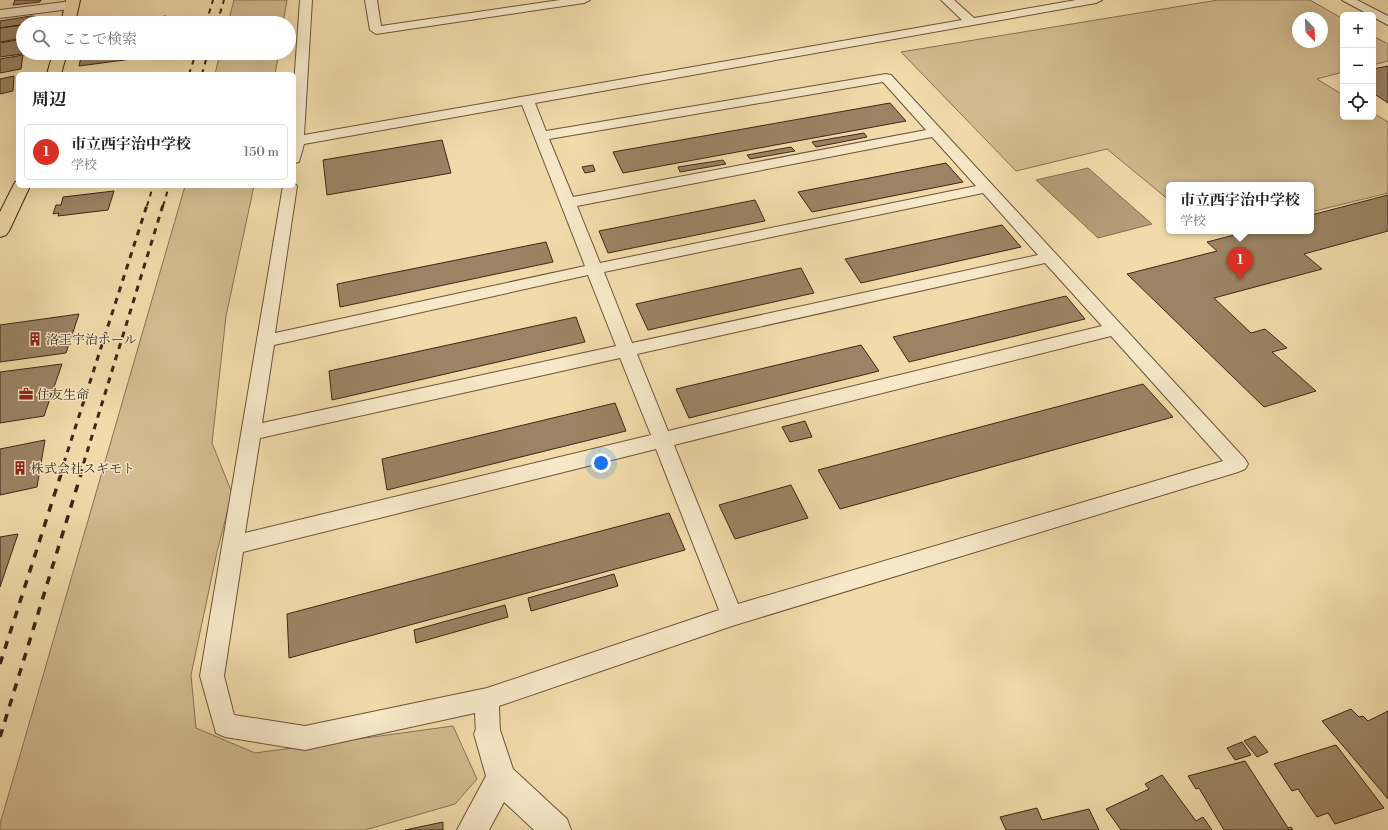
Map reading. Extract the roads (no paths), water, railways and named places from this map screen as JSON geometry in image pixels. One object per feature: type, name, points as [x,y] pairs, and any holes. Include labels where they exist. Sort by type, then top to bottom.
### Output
[{"type":"main road","points":[[70,16],[73,2]]},
{"type":"main road","points":[[55,72],[58,60]]},
{"type":"main road","points":[[0,231],[20,188]]},
{"type":"street","points":[[0,14],[73,2]]},
{"type":"street","points":[[488,734],[501,778],[556,830]]},
{"type":"street","points":[[472,830],[501,778]]},
{"type":"lane","points":[[296,147],[306,0]]},
{"type":"lane","points":[[372,0],[376,30],[584,0]]},
{"type":"lane","points":[[947,0],[971,22]]},
{"type":"lane","points":[[297,141],[1096,0]]},
{"type":"lane","points":[[1348,0],[1388,21]]},
{"type":"lane","points":[[290,188],[212,676],[225,725],[305,738],[487,699],[732,616],[1238,464],[886,78],[541,136]]},
{"type":"lane","points":[[527,100],[732,616]]},
{"type":"lane","points":[[568,203],[936,132]]},
{"type":"lane","points":[[265,341],[594,269],[987,188]]},
{"type":"lane","points":[[251,433],[1050,257]]},
{"type":"lane","points":[[233,545],[663,441],[1115,329]]},
{"type":"lane","points":[[487,699],[488,734]]},
{"type":"railway","points":[[208,16],[213,0]]},
{"type":"railway","points":[[219,16],[224,0]]},
{"type":"railway","points":[[190,72],[194,60]]},
{"type":"railway","points":[[203,72],[206,60]]},
{"type":"railway","points":[[147,206],[152,188]]},
{"type":"railway","points":[[163,206],[168,188]]},
{"type":"railway","points":[[60,475],[147,205]]},
{"type":"railway","points":[[80,475],[163,205]]},
{"type":"railway","points":[[0,664],[61,474]]},
{"type":"railway","points":[[0,737],[81,474]]},
{"type":"place","name":"市立西宇治中学校","points":[[1240,280]]},
{"type":"place","name":"洛王宇治ホール","points":[[35,339]]},
{"type":"place","name":"住友生命","points":[[26,394]]},
{"type":"place","name":"株式会社スギモト","points":[[20,468]]}]
